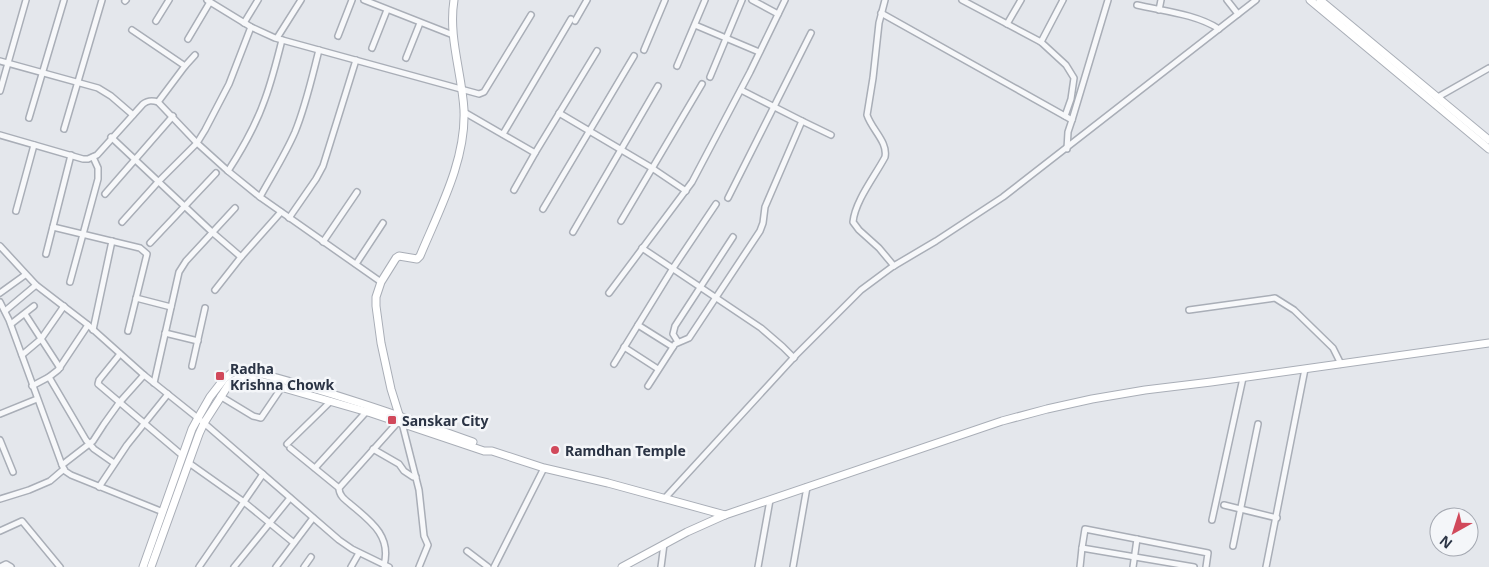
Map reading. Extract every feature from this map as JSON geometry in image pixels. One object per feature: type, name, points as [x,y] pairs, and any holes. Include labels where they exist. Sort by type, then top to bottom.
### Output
[{"type":"street","points":[[0,91],[26,0]]},
{"type":"street","points":[[29,118],[64,0]]},
{"type":"street","points":[[64,129],[102,0]]},
{"type":"street","points":[[156,22],[169,0]]},
{"type":"street","points":[[188,39],[211,2],[219,0]]},
{"type":"street","points":[[244,23],[258,0]]},
{"type":"street","points":[[228,171],[240,153],[258,116],[265,99],[280,39],[301,0]]},
{"type":"street","points":[[338,36],[352,0]]},
{"type":"street","points":[[364,0],[453,35]]},
{"type":"street","points":[[419,567],[428,545],[424,536],[416,477],[389,383],[376,297],[381,282],[396,258],[399,256],[414,260],[420,256],[450,183],[463,139],[464,112],[462,90],[453,35],[452,11],[454,0]]},
{"type":"street","points":[[503,134],[587,0]]},
{"type":"street","points":[[644,50],[665,0]]},
{"type":"street","points":[[677,66],[705,0]]},
{"type":"street","points":[[710,77],[742,0]]},
{"type":"street","points":[[752,0],[778,14]]},
{"type":"street","points":[[609,293],[686,190],[741,90],[785,0]]},
{"type":"street","points":[[885,0],[881,13],[867,115],[886,151],[885,157],[863,195],[853,222],[894,266]]},
{"type":"street","points":[[962,0],[975,3],[1007,24],[1041,42],[1066,65],[1074,78],[1071,100],[1064,116]]},
{"type":"street","points":[[1007,24],[1021,0]]},
{"type":"street","points":[[1041,42],[1064,0]]},
{"type":"street","points":[[1067,149],[1068,132],[1108,0]]},
{"type":"street","points":[[1159,10],[1161,0]]},
{"type":"street","points":[[1227,0],[1238,14]]},
{"type":"street","points":[[664,498],[794,358],[861,290],[894,266],[1003,197],[1256,0]]},
{"type":"street","points":[[1310,0],[1489,149]]},
{"type":"street","points":[[1320,0],[1489,140]]},
{"type":"street","points":[[211,2],[251,27],[280,39],[482,94],[531,15]]},
{"type":"street","points":[[1137,5],[1199,19],[1218,29]]},
{"type":"street","points":[[372,48],[387,10]]},
{"type":"street","points":[[881,13],[1072,120]]},
{"type":"street","points":[[406,58],[420,23]]},
{"type":"street","points":[[694,25],[759,52]]},
{"type":"street","points":[[122,222],[197,143],[229,84],[251,27]]},
{"type":"street","points":[[132,30],[186,66]]},
{"type":"street","points":[[728,198],[811,33]]},
{"type":"street","points":[[260,197],[287,150],[301,116],[319,50]]},
{"type":"street","points":[[514,190],[597,51]]},
{"type":"street","points":[[158,102],[194,54]]},
{"type":"street","points":[[543,208],[634,56]]},
{"type":"street","points":[[0,60],[105,92],[133,115]]},
{"type":"street","points":[[289,218],[323,166],[356,60]]},
{"type":"street","points":[[1438,98],[1489,68]]},
{"type":"street","points":[[621,221],[702,84]]},
{"type":"street","points":[[573,232],[658,86]]},
{"type":"street","points":[[741,90],[831,135]]},
{"type":"street","points":[[0,135],[70,155],[83,158],[94,157],[133,115],[148,101],[153,100],[158,102],[173,116],[197,143],[260,197],[381,282]]},
{"type":"street","points":[[464,112],[535,153]]},
{"type":"street","points":[[559,113],[686,190]]},
{"type":"street","points":[[105,194],[173,116]]},
{"type":"street","points":[[648,386],[672,347],[678,342],[689,338],[760,231],[765,207],[802,122]]},
{"type":"street","points":[[111,137],[212,232],[241,256]]},
{"type":"street","points":[[16,211],[34,144]]},
{"type":"street","points":[[46,254],[70,155]]},
{"type":"street","points":[[70,282],[98,179],[98,168],[94,157]]},
{"type":"street","points":[[150,244],[216,173]]},
{"type":"street","points":[[323,242],[357,192]]},
{"type":"street","points":[[614,364],[673,268],[716,204]]},
{"type":"street","points":[[154,382],[178,276],[182,267],[235,208]]},
{"type":"street","points":[[215,290],[241,256],[281,212]]},
{"type":"street","points":[[356,264],[383,224]]},
{"type":"street","points":[[53,227],[140,248],[147,254],[128,331]]},
{"type":"street","points":[[678,342],[673,334],[673,330],[733,237]]},
{"type":"street","points":[[93,330],[112,241]]},
{"type":"street","points":[[642,248],[761,328],[794,358]]},
{"type":"street","points":[[1,250],[36,285],[88,325],[144,375],[204,423],[345,545],[387,566]]},
{"type":"street","points":[[0,293],[25,274]]},
{"type":"street","points":[[5,311],[36,285]]},
{"type":"street","points":[[136,298],[171,306]]},
{"type":"street","points":[[1189,310],[1275,298],[1294,310],[1333,348],[1342,364]]},
{"type":"street","points":[[0,302],[11,324],[63,467],[71,475],[163,512]]},
{"type":"street","points":[[11,324],[34,306]]},
{"type":"street","points":[[22,355],[41,339],[64,306]]},
{"type":"street","points":[[192,366],[205,308]]},
{"type":"street","points":[[25,314],[60,368]]},
{"type":"street","points":[[32,386],[49,377],[60,368],[88,325]]},
{"type":"street","points":[[638,325],[672,347]]},
{"type":"street","points":[[165,333],[198,341]]},
{"type":"street","points":[[622,567],[693,529],[725,515],[1002,421],[1047,409],[1146,390],[1489,343]]},
{"type":"street","points":[[624,347],[658,369]]},
{"type":"street","points":[[120,354],[99,380],[98,384],[183,456]]},
{"type":"street","points":[[1266,567],[1305,369]]},
{"type":"street","points":[[143,567],[198,418],[210,397],[224,379],[234,371],[239,370],[267,375],[369,408],[484,451],[488,450],[544,468],[608,483],[725,515]]},
{"type":"street","points":[[0,499],[50,481],[98,435],[120,403],[144,375]]},
{"type":"street","points":[[49,377],[90,444],[114,463]]},
{"type":"street","points":[[152,567],[204,423],[220,396],[235,378],[246,377],[331,401],[369,408]]},
{"type":"street","points":[[1212,520],[1243,378]]},
{"type":"street","points":[[220,396],[253,416],[261,418],[282,387]]},
{"type":"street","points":[[99,487],[114,463],[168,394]]},
{"type":"street","points":[[0,414],[37,399]]},
{"type":"street","points":[[331,401],[288,446],[339,488],[340,495],[368,519],[380,534],[386,546],[387,566]]},
{"type":"street","points":[[315,468],[369,408]]},
{"type":"street","points":[[339,488],[400,420]]},
{"type":"street","points":[[1233,546],[1258,424]]},
{"type":"street","points":[[0,440],[13,472]]},
{"type":"street","points":[[374,449],[399,464],[404,471],[416,477]]},
{"type":"street","points":[[189,463],[244,502],[294,543]]},
{"type":"street","points":[[494,567],[544,468]]},
{"type":"street","points":[[199,567],[263,474]]},
{"type":"street","points":[[793,567],[808,487]]},
{"type":"street","points":[[234,567],[290,498]]},
{"type":"street","points":[[758,567],[770,500]]},
{"type":"street","points":[[1224,505],[1277,518]]},
{"type":"street","points":[[276,567],[313,518]]},
{"type":"street","points":[[0,531],[22,521],[60,567]]},
{"type":"street","points":[[1080,567],[1085,529],[1208,553],[1206,567]]},
{"type":"street","points":[[1133,567],[1137,539]]},
{"type":"street","points":[[661,567],[664,544]]},
{"type":"street","points":[[1082,548],[1194,567]]},
{"type":"street","points":[[466,551],[488,567]]},
{"type":"street","points":[[351,567],[359,553]]},
{"type":"street","points":[[304,567],[312,557]]},
{"type":"street","points":[[0,566],[6,564],[11,567]]},
{"type":"place","name":"Radha Krishna Chowk","points":[[220,376]]},
{"type":"place","name":"Sanskar City","points":[[392,420]]},
{"type":"place","name":"Ramdhan Temple","points":[[555,450]]}]
